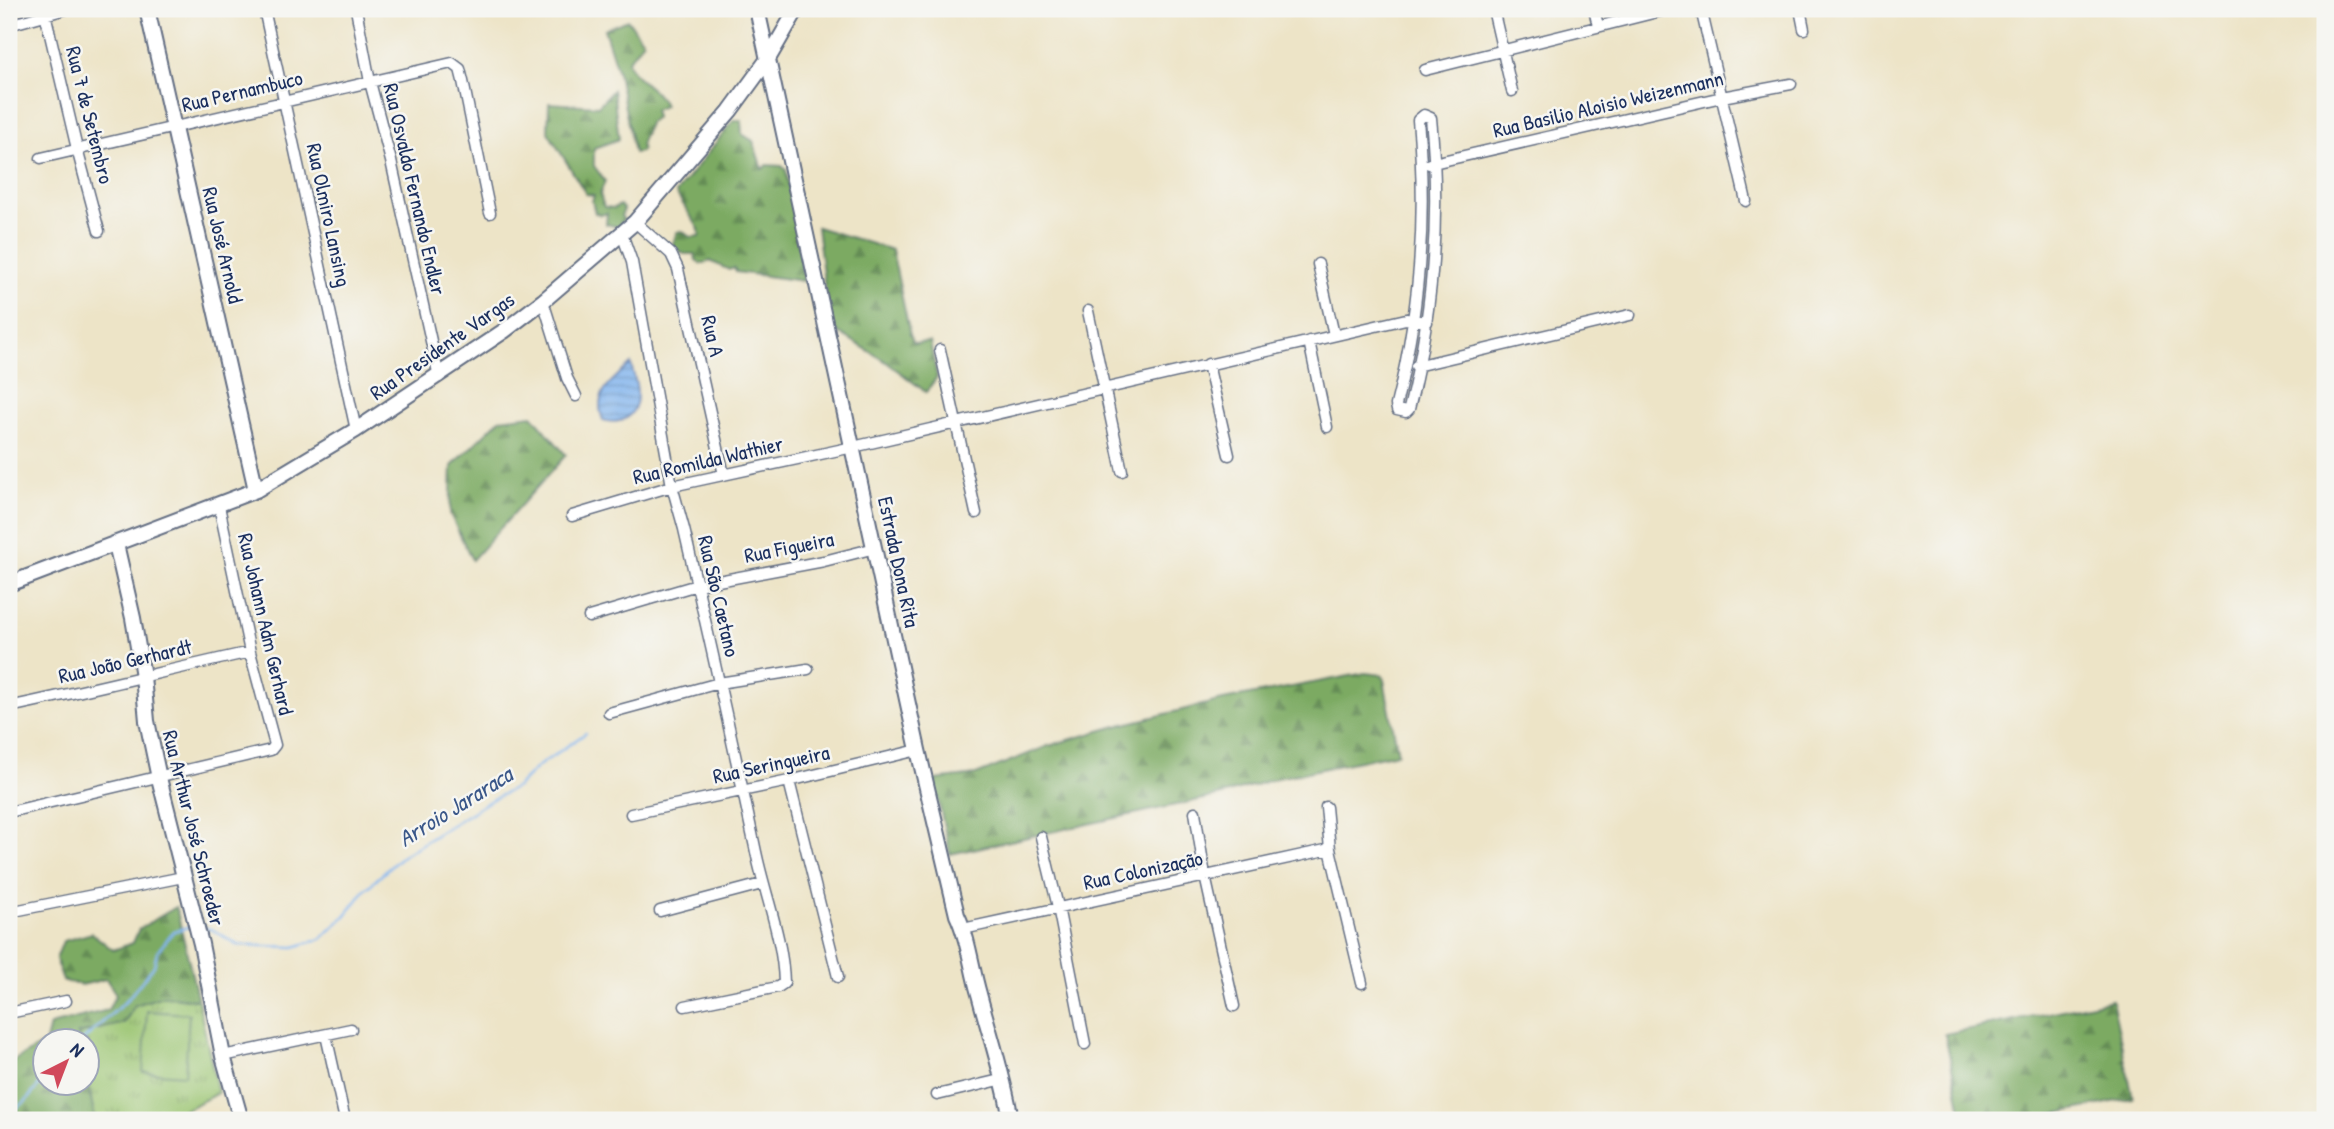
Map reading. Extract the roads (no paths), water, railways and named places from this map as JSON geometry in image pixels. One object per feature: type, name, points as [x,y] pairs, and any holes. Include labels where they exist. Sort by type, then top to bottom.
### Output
[{"type":"street","points":[[9,25],[45,11],[66,9]]},
{"type":"street","name":"Rua José Arnold","points":[[147,9],[256,490]]},
{"type":"street","name":"Rua Olmiro Lansing","points":[[264,9],[356,430]]},
{"type":"street","name":"Rua Osvaldo Fernando Endler","points":[[356,9],[370,82],[391,161],[439,377]]},
{"type":"street","name":"Estrada Dona Rita","points":[[757,9],[918,750],[957,915],[964,929],[978,993],[1004,1079],[1011,1120]]},
{"type":"street","name":"Rua Presidente Vargas","points":[[9,584],[256,490],[439,377],[543,301],[635,222],[730,111],[768,59],[797,9]]},
{"type":"street","points":[[1493,9],[1512,91]]},
{"type":"street","points":[[1594,9],[1598,26]]},
{"type":"street","points":[[1425,70],[1669,9]]},
{"type":"street","points":[[1701,9],[1746,201]]},
{"type":"street","points":[[1800,9],[1804,29]]},
{"type":"street","name":"Rua 7 de Setembro","points":[[45,11],[99,231]]},
{"type":"street","name":"Rua Pernambuco","points":[[41,158],[452,63],[460,69],[490,213]]},
{"type":"street","name":"Rua Basilio Aloisio Weizenmann","points":[[1421,164],[1434,164],[1721,97],[1791,84]]},
{"type":"street","points":[[1424,115],[1431,118],[1434,164],[1436,240],[1427,322],[1409,409],[1401,412],[1396,405],[1415,320],[1422,239],[1418,120],[1424,115]]},
{"type":"street","name":"Rua A","points":[[635,222],[671,254],[678,269],[724,475]]},
{"type":"street","name":"Rua São Caetano","points":[[622,234],[634,276],[672,486],[697,585],[762,884],[783,965],[784,983],[778,987],[685,1006]]},
{"type":"street","points":[[1318,264],[1334,335]]},
{"type":"street","points":[[543,301],[567,378],[576,396]]},
{"type":"street","points":[[1087,311],[1122,471]]},
{"type":"street","points":[[1406,364],[1419,366],[1630,315]]},
{"type":"street","name":"Rua Romilda Wathier","points":[[572,516],[672,486],[853,447],[1406,318],[1427,322]]},
{"type":"street","points":[[1308,341],[1328,427]]},
{"type":"street","points":[[940,350],[976,513]]},
{"type":"street","points":[[1208,365],[1229,455]]},
{"type":"street","name":"Rua Johann Adm Gerhard","points":[[159,778],[271,750],[275,745],[250,652],[219,506]]},
{"type":"street","name":"Rua Arthur José Schroeder","points":[[116,544],[143,676],[147,721],[159,778],[201,944],[223,1056],[241,1120]]},
{"type":"street","name":"Rua Figueira","points":[[589,617],[697,585],[824,561],[875,548]]},
{"type":"street","name":"Rua João Gerhardt","points":[[9,707],[250,652]]},
{"type":"street","points":[[609,713],[719,683],[808,669]]},
{"type":"street","name":"Rua Seringueira","points":[[631,814],[789,781],[918,750]]},
{"type":"street","points":[[9,812],[159,778]]},
{"type":"street","points":[[789,781],[838,977]]},
{"type":"street","points":[[1326,807],[1330,849],[1362,983]]},
{"type":"street","points":[[1195,812],[1205,876],[1234,1006]]},
{"type":"street","points":[[1041,837],[1086,1044]]},
{"type":"street","name":"Rua Colonização","points":[[964,929],[1330,849]]},
{"type":"street","points":[[9,912],[183,877]]},
{"type":"street","points":[[660,911],[762,884]]},
{"type":"street","points":[[9,1013],[66,1001]]},
{"type":"street","points":[[223,1056],[351,1029]]},
{"type":"street","points":[[326,1035],[345,1120]]},
{"type":"street","points":[[937,1095],[1004,1079]]},
{"type":"water","points":[[631,364],[637,389],[635,407],[623,420],[603,420],[600,410],[602,395],[611,382]]},
{"type":"waterway","name":"Arroio Jararaca","points":[[202,928],[211,929],[238,945],[294,947],[321,939],[346,915],[365,890],[401,857],[491,800],[517,787],[537,767],[586,733]]},
{"type":"waterway","name":"Arroio Jararaca","points":[[96,1028],[126,1001],[154,966],[157,952],[174,931],[192,926]]},
{"type":"waterway","name":"Arroio Jararaca","points":[[9,1113],[32,1094]]}]
